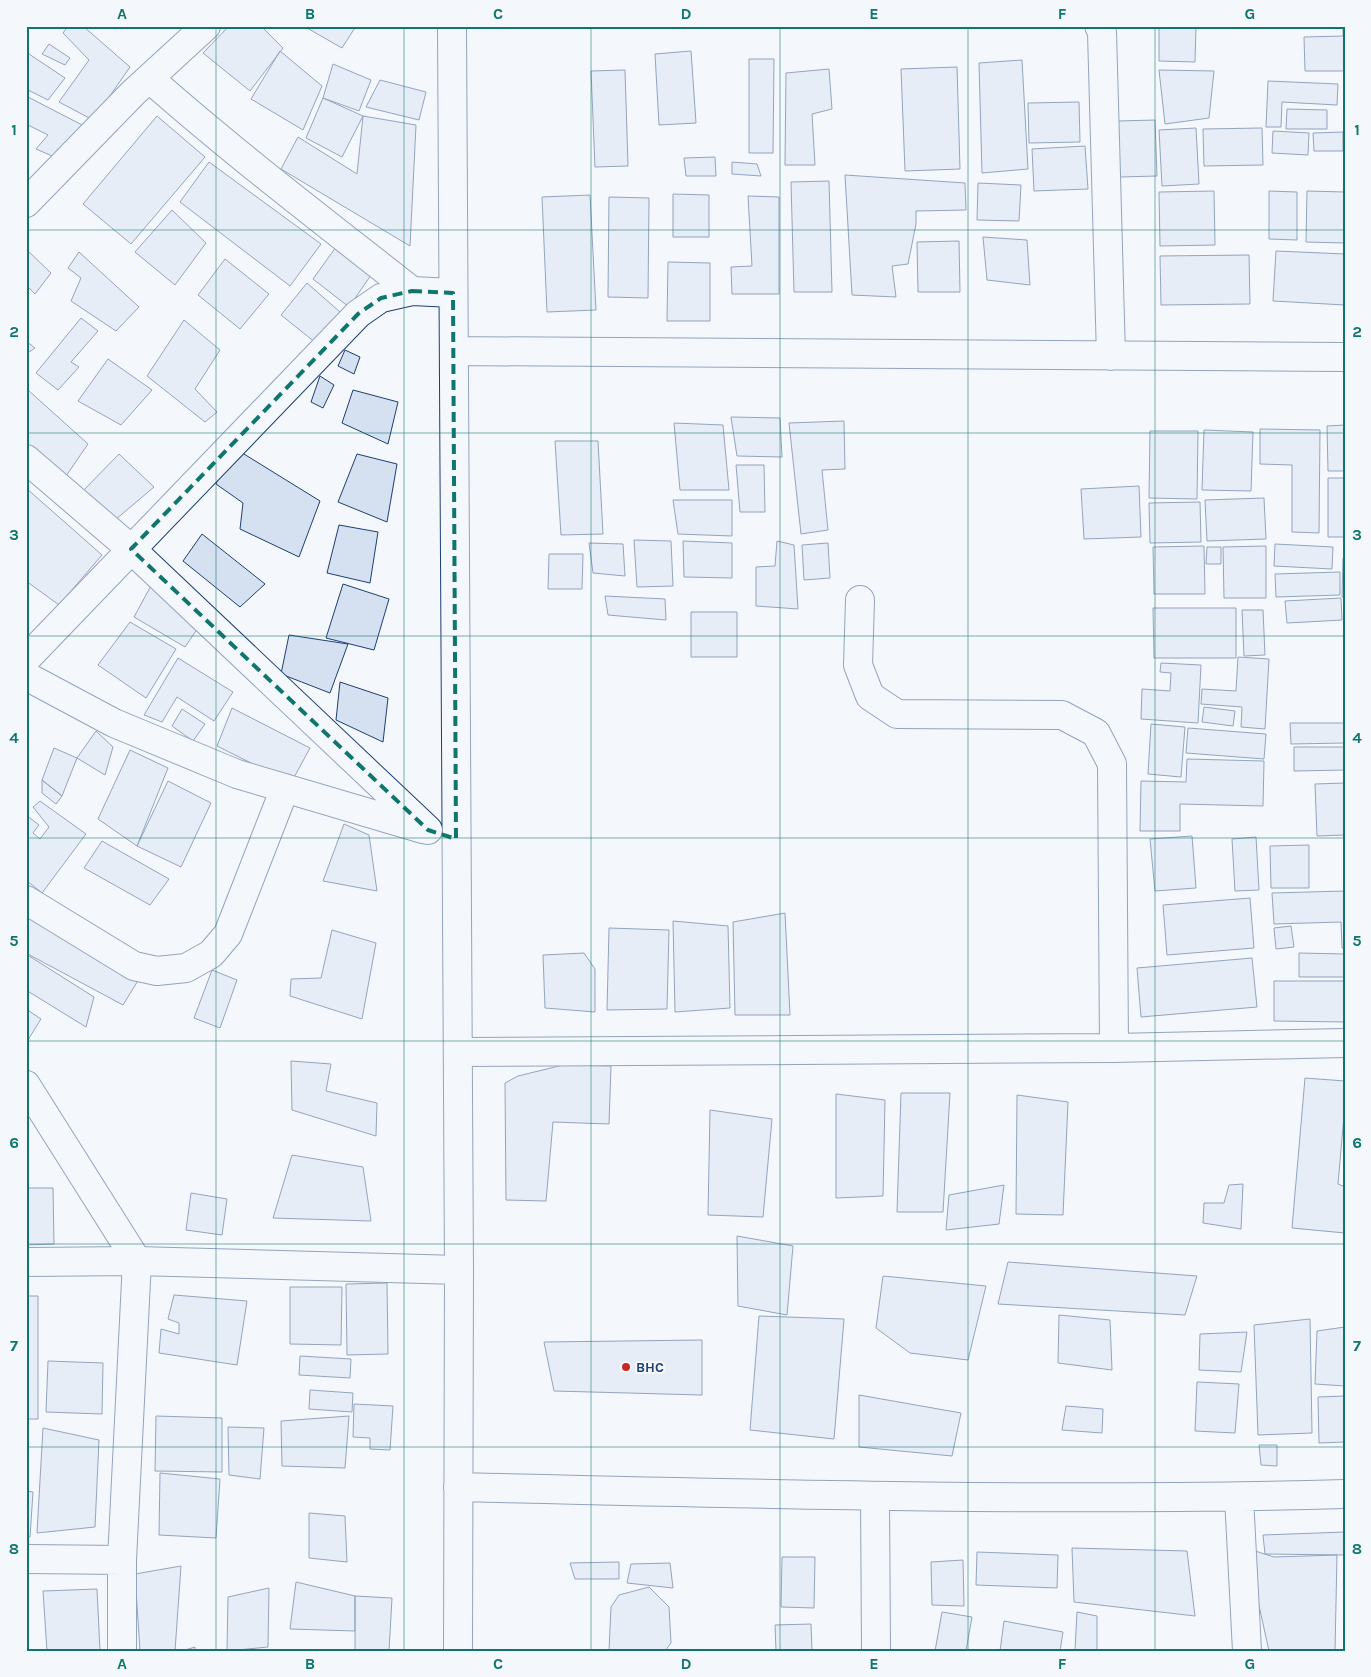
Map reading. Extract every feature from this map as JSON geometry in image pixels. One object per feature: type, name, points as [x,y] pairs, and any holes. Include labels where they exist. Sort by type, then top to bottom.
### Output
[{"type":"street","points":[[26,203],[96,130],[206,26]]},
{"type":"street","points":[[452,26],[459,1270],[458,1651]]},
{"type":"street","points":[[1099,26],[1102,32],[1111,356]]},
{"type":"street","points":[[150,78],[214,135],[412,291]]},
{"type":"street","points":[[26,659],[358,314],[381,298],[412,291],[454,293]]},
{"type":"street","points":[[454,351],[1345,357]]},
{"type":"street","points":[[26,459],[131,550],[428,830]]},
{"type":"street","points":[[860,600],[858,665],[870,696],[897,714],[1062,716],[1096,733],[1112,764],[1114,1048]]},
{"type":"street","points":[[26,676],[114,723],[237,774],[456,839]]},
{"type":"street","points":[[26,900],[134,966],[157,971],[186,968],[211,954],[228,934],[285,788]]},
{"type":"street","points":[[458,1052],[1114,1048],[1345,1043]]},
{"type":"street","points":[[26,1085],[137,1261],[122,1560],[122,1651]]},
{"type":"street","points":[[26,1262],[137,1261],[459,1270]]},
{"type":"street","points":[[458,1486],[875,1496],[1239,1497],[1345,1494]]},
{"type":"street","points":[[875,1496],[876,1651]]},
{"type":"street","points":[[1239,1497],[1247,1651]]},
{"type":"street","points":[[26,1559],[122,1560]]},
{"type":"highlighted area","points":[[412,291],[453,293],[456,839],[428,830],[131,549],[358,314],[381,298]]},
{"type":"building","points":[[68,26],[83,26],[130,67],[93,120],[59,102],[89,60],[63,33]]},
{"type":"building","points":[[229,26],[261,26],[283,48],[250,91],[203,53]]},
{"type":"building","points":[[308,26],[356,26],[342,48],[307,28]]},
{"type":"building","points":[[1159,26],[1196,26],[1195,62],[1159,61]]},
{"type":"building","points":[[1343,26],[1345,26],[1345,71],[1305,71],[1304,37],[1343,36]]},
{"type":"building","points":[[49,44],[70,58],[65,65],[42,54]]},
{"type":"building","points":[[280,51],[322,86],[303,130],[251,99]]},
{"type":"building","points":[[691,51],[696,123],[659,125],[655,54]]},
{"type":"building","points":[[26,52],[65,78],[48,100],[26,89]]},
{"type":"building","points":[[749,59],[774,59],[773,153],[749,153]]},
{"type":"building","points":[[1022,60],[1028,169],[982,173],[979,63]]},
{"type":"building","points":[[333,64],[371,80],[359,111],[323,98]]},
{"type":"building","points":[[957,67],[960,169],[905,171],[901,69]]},
{"type":"building","points":[[829,69],[832,109],[812,114],[815,165],[785,165],[786,73]]},
{"type":"building","points":[[625,70],[628,166],[595,167],[591,71]]},
{"type":"building","points":[[1159,70],[1214,71],[1209,118],[1165,124]]},
{"type":"building","points":[[380,80],[426,92],[419,120],[366,107]]},
{"type":"building","points":[[1268,81],[1338,84],[1337,105],[1282,102],[1281,127],[1266,127]]},
{"type":"building","points":[[26,96],[86,127],[59,159],[36,149],[48,135],[26,124]]},
{"type":"building","points":[[323,98],[363,116],[342,157],[306,138]]},
{"type":"building","points":[[1079,102],[1080,142],[1029,143],[1028,103]]},
{"type":"building","points":[[1287,109],[1327,110],[1327,129],[1286,129]]},
{"type":"building","points":[[157,116],[205,157],[131,244],[83,204]]},
{"type":"building","points":[[363,116],[416,125],[410,246],[281,169],[298,137],[357,174]]},
{"type":"building","points":[[1155,120],[1157,176],[1120,177],[1118,121]]},
{"type":"building","points":[[1196,128],[1199,184],[1162,186],[1159,130]]},
{"type":"building","points":[[1262,128],[1263,165],[1204,166],[1203,129]]},
{"type":"building","points":[[1273,131],[1309,133],[1308,155],[1272,153]]},
{"type":"building","points":[[1343,132],[1343,151],[1314,151],[1313,133]]},
{"type":"building","points":[[1085,146],[1088,189],[1034,191],[1032,149]]},
{"type":"building","points":[[715,157],[716,176],[686,176],[684,158]]},
{"type":"building","points":[[209,162],[321,244],[290,286],[180,202]]},
{"type":"building","points":[[732,162],[757,164],[761,176],[732,174]]},
{"type":"building","points":[[845,175],[965,183],[966,210],[916,211],[916,224],[908,264],[892,266],[896,297],[852,295]]},
{"type":"building","points":[[829,181],[832,292],[794,292],[791,182]]},
{"type":"building","points":[[978,183],[1021,185],[1019,221],[977,220]]},
{"type":"building","points":[[1214,191],[1215,245],[1160,246],[1159,192]]},
{"type":"building","points":[[1269,191],[1297,192],[1297,240],[1269,239]]},
{"type":"building","points":[[1307,191],[1345,192],[1345,243],[1306,242]]},
{"type":"building","points":[[673,194],[709,195],[709,237],[673,237]]},
{"type":"building","points":[[590,195],[596,310],[547,312],[542,197]]},
{"type":"building","points":[[748,196],[779,197],[779,294],[732,294],[731,267],[752,266]]},
{"type":"building","points":[[609,197],[649,198],[648,298],[608,297]]},
{"type":"building","points":[[172,210],[206,243],[175,285],[135,252]]},
{"type":"building","points":[[983,237],[1027,240],[1030,285],[987,280]]},
{"type":"building","points":[[959,241],[960,292],[918,292],[917,242]]},
{"type":"building","points":[[336,247],[371,275],[349,307],[313,279]]},
{"type":"building","points":[[26,249],[51,273],[35,294],[26,285]]},
{"type":"building","points":[[1276,251],[1345,254],[1345,305],[1273,301]]},
{"type":"building","points":[[79,252],[139,307],[116,331],[71,301],[81,278],[68,268]]},
{"type":"building","points":[[1249,255],[1250,304],[1161,305],[1160,256]]},
{"type":"building","points":[[225,259],[269,294],[240,329],[198,295]]},
{"type":"building","points":[[668,262],[710,263],[710,321],[667,321]]},
{"type":"building","points":[[307,283],[340,312],[316,343],[281,315]]},
{"type":"building","points":[[81,318],[98,331],[71,362],[79,367],[58,390],[36,373]]},
{"type":"building","points":[[184,320],[220,350],[195,389],[217,412],[205,422],[147,376]]},
{"type":"building","points":[[26,341],[35,348],[26,354]]},
{"type":"building","points":[[345,350],[360,357],[354,374],[338,366]]},
{"type":"building","points":[[108,359],[152,390],[121,425],[78,401]]},
{"type":"building","points":[[320,376],[334,385],[323,408],[311,402]]},
{"type":"building","points":[[28,390],[88,444],[66,476],[26,443],[26,392]]},
{"type":"building","points":[[353,390],[398,402],[388,444],[342,423]]},
{"type":"building","points":[[731,417],[780,418],[782,457],[737,456]]},
{"type":"building","points":[[844,421],[845,469],[822,470],[828,530],[801,534],[789,423]]},
{"type":"building","points":[[674,423],[723,425],[729,490],[680,490]]},
{"type":"building","points":[[1345,425],[1345,471],[1328,471],[1327,426]]},
{"type":"building","points":[[1260,429],[1320,430],[1319,533],[1292,532],[1292,465],[1260,464]]},
{"type":"building","points":[[1204,430],[1253,432],[1251,491],[1202,490]]},
{"type":"building","points":[[1150,431],[1198,431],[1197,499],[1149,498]]},
{"type":"building","points":[[555,441],[598,441],[603,534],[561,535]]},
{"type":"building","points":[[231,446],[320,501],[299,557],[240,529],[243,503],[216,484]]},
{"type":"building","points":[[119,454],[154,487],[115,520],[80,494]]},
{"type":"building","points":[[357,454],[397,464],[387,522],[338,502]]},
{"type":"building","points":[[736,465],[764,465],[765,512],[740,512]]},
{"type":"building","points":[[1328,478],[1345,478],[1345,537],[1328,537]]},
{"type":"building","points":[[1139,486],[1141,537],[1084,539],[1081,489]]},
{"type":"building","points":[[26,488],[102,555],[59,605],[26,581]]},
{"type":"building","points":[[1264,498],[1266,539],[1207,541],[1205,500]]},
{"type":"building","points":[[673,500],[732,500],[732,536],[678,534]]},
{"type":"building","points":[[1200,502],[1201,542],[1150,543],[1149,503]]},
{"type":"building","points":[[339,525],[378,532],[370,583],[327,573]]},
{"type":"building","points":[[202,534],[265,584],[240,607],[183,561]]},
{"type":"building","points":[[634,540],[671,541],[673,586],[637,587]]},
{"type":"building","points":[[683,541],[732,543],[732,578],[684,577]]},
{"type":"building","points":[[777,541],[794,545],[798,609],[756,606],[756,567],[775,566]]},
{"type":"building","points":[[589,543],[623,544],[625,576],[593,573]]},
{"type":"building","points":[[828,543],[830,578],[804,580],[802,545]]},
{"type":"building","points":[[1275,544],[1333,547],[1332,569],[1274,566]]},
{"type":"building","points":[[1204,546],[1205,594],[1154,594],[1153,547]]},
{"type":"building","points":[[1266,546],[1266,598],[1224,598],[1223,547]]},
{"type":"building","points":[[1207,547],[1221,547],[1221,564],[1206,564]]},
{"type":"building","points":[[549,554],[583,554],[582,589],[548,589]]},
{"type":"building","points":[[1343,558],[1345,558],[1345,597],[1342,597]]},
{"type":"building","points":[[1340,572],[1340,595],[1276,597],[1275,574]]},
{"type":"building","points":[[153,582],[200,625],[185,647],[134,617]]},
{"type":"building","points":[[343,584],[389,599],[374,650],[326,638]]},
{"type":"building","points":[[605,596],[665,599],[666,620],[608,615]]},
{"type":"building","points":[[1341,598],[1342,620],[1287,623],[1285,601]]},
{"type":"building","points":[[1153,608],[1236,608],[1236,658],[1154,658]]},
{"type":"building","points":[[1242,610],[1263,610],[1265,655],[1244,656]]},
{"type":"building","points":[[691,612],[737,612],[737,657],[691,657]]},
{"type":"building","points":[[130,622],[176,649],[146,698],[98,665]]},
{"type":"building","points":[[289,635],[348,644],[330,693],[281,674]]},
{"type":"building","points":[[1238,657],[1269,659],[1265,729],[1241,727],[1242,707],[1201,704],[1202,689],[1236,691]]},
{"type":"building","points":[[178,658],[233,692],[214,721],[177,697],[162,722],[144,715]]},
{"type":"building","points":[[1161,663],[1201,665],[1198,723],[1141,719],[1142,689],[1170,691],[1171,673],[1160,672]]},
{"type":"building","points":[[340,682],[388,698],[383,742],[336,720]]},
{"type":"building","points":[[1204,707],[1235,711],[1233,726],[1202,722]]},
{"type":"building","points":[[232,708],[310,748],[291,783],[217,746]]},
{"type":"building","points":[[182,709],[205,724],[193,741],[172,726]]},
{"type":"building","points":[[1290,723],[1345,723],[1345,743],[1291,744]]},
{"type":"building","points":[[1151,724],[1185,727],[1181,777],[1148,774]]},
{"type":"building","points":[[1188,728],[1266,734],[1264,759],[1186,753]]},
{"type":"building","points":[[96,731],[113,747],[105,775],[77,758]]},
{"type":"building","points":[[1294,747],[1345,747],[1345,770],[1294,771]]},
{"type":"building","points":[[54,748],[77,758],[62,796],[42,780]]},
{"type":"building","points":[[130,750],[168,768],[137,846],[98,819]]},
{"type":"building","points":[[1187,759],[1264,761],[1263,806],[1180,804],[1180,831],[1140,831],[1141,781],[1186,782]]},
{"type":"building","points":[[42,780],[62,796],[56,804],[42,793]]},
{"type":"building","points":[[168,781],[211,803],[181,867],[137,846]]},
{"type":"building","points":[[1345,783],[1345,835],[1317,836],[1315,784]]},
{"type":"building","points":[[40,801],[86,834],[42,893],[26,880],[26,815],[39,825],[33,833],[40,839],[49,827],[33,807]]},
{"type":"building","points":[[344,824],[369,835],[377,891],[323,881]]},
{"type":"building","points":[[1192,836],[1196,888],[1155,891],[1150,839]]},
{"type":"building","points":[[1256,837],[1259,890],[1235,891],[1232,839]]},
{"type":"building","points":[[102,841],[169,879],[150,905],[84,868]]},
{"type":"building","points":[[1309,845],[1309,888],[1271,888],[1270,846]]},
{"type":"building","points":[[1345,891],[1345,948],[1342,948],[1341,922],[1274,924],[1272,893]]},
{"type":"building","points":[[1250,898],[1254,948],[1167,955],[1163,905]]},
{"type":"building","points":[[785,913],[790,1015],[735,1015],[733,922]]},
{"type":"building","points":[[26,914],[139,979],[123,1005],[26,953]]},
{"type":"building","points":[[673,921],[728,926],[730,1008],[675,1012]]},
{"type":"building","points":[[1291,926],[1294,947],[1276,949],[1274,928]]},
{"type":"building","points":[[609,928],[669,930],[667,1009],[607,1010]]},
{"type":"building","points":[[332,930],[376,943],[362,1019],[290,996],[291,979],[321,978]]},
{"type":"building","points":[[584,953],[595,969],[595,1012],[545,1008],[543,955]]},
{"type":"building","points":[[1299,953],[1345,954],[1345,977],[1299,977]]},
{"type":"building","points":[[26,954],[94,997],[86,1027],[26,990]]},
{"type":"building","points":[[1252,958],[1257,1007],[1141,1017],[1137,968]]},
{"type":"building","points":[[212,970],[237,980],[220,1028],[194,1018]]},
{"type":"building","points":[[1274,981],[1345,981],[1345,1022],[1274,1021]]},
{"type":"building","points":[[26,1009],[41,1019],[26,1043]]},
{"type":"building","points":[[291,1061],[331,1064],[326,1091],[377,1103],[376,1136],[292,1110]]},
{"type":"building","points":[[563,1065],[611,1066],[609,1124],[553,1122],[546,1201],[506,1200],[505,1083],[518,1076]]},
{"type":"building","points":[[1305,1078],[1345,1081],[1345,1104],[1338,1184],[1345,1187],[1345,1233],[1292,1228]]},
{"type":"building","points":[[901,1093],[950,1093],[943,1212],[897,1212]]},
{"type":"building","points":[[836,1094],[885,1100],[883,1196],[836,1198]]},
{"type":"building","points":[[1017,1095],[1068,1102],[1063,1215],[1016,1214]]},
{"type":"building","points":[[710,1110],[772,1119],[763,1217],[708,1215]]},
{"type":"building","points":[[292,1155],[363,1167],[371,1221],[273,1218]]},
{"type":"building","points":[[1243,1184],[1241,1229],[1203,1223],[1204,1203],[1224,1203],[1229,1185]]},
{"type":"building","points":[[1004,1185],[999,1224],[946,1230],[949,1195]]},
{"type":"building","points":[[26,1188],[53,1188],[54,1244],[26,1245]]},
{"type":"building","points":[[191,1193],[227,1199],[222,1235],[186,1230]]},
{"type":"building","points":[[737,1236],[793,1246],[787,1315],[738,1306]]},
{"type":"building","points":[[1008,1262],[1197,1276],[1185,1315],[998,1304]]},
{"type":"building","points":[[883,1276],[986,1286],[968,1360],[910,1353],[876,1328]]},
{"type":"building","points":[[387,1283],[388,1354],[347,1355],[346,1284]]},
{"type":"building","points":[[290,1287],[342,1287],[341,1345],[290,1344]]},
{"type":"building","points":[[174,1295],[247,1301],[237,1365],[159,1353],[161,1329],[179,1334],[179,1323],[168,1319]]},
{"type":"building","points":[[26,1296],[38,1296],[38,1419],[26,1419]]},
{"type":"building","points":[[1059,1315],[1110,1320],[1112,1370],[1058,1363]]},
{"type":"building","points":[[759,1316],[844,1319],[834,1439],[750,1430]]},
{"type":"building","points":[[1310,1319],[1312,1433],[1258,1435],[1254,1325]]},
{"type":"building","points":[[1345,1327],[1345,1386],[1315,1384],[1317,1331]]},
{"type":"building","points":[[1247,1332],[1241,1372],[1199,1370],[1200,1334]]},
{"type":"building","name":"BHC","points":[[702,1340],[702,1395],[554,1391],[544,1342]]},
{"type":"building","points":[[300,1356],[351,1359],[350,1378],[299,1375]]},
{"type":"building","points":[[48,1361],[103,1363],[102,1414],[46,1412]]},
{"type":"building","points":[[1197,1382],[1239,1384],[1235,1433],[1195,1431]]},
{"type":"building","points":[[310,1390],[353,1393],[352,1412],[309,1409]]},
{"type":"building","points":[[859,1395],[961,1413],[952,1456],[859,1447]]},
{"type":"building","points":[[1345,1396],[1345,1442],[1319,1443],[1318,1397]]},
{"type":"building","points":[[354,1404],[393,1406],[390,1450],[370,1449],[370,1438],[353,1437]]},
{"type":"building","points":[[1066,1406],[1103,1409],[1102,1433],[1062,1430]]},
{"type":"building","points":[[156,1416],[222,1418],[222,1472],[155,1471]]},
{"type":"building","points":[[349,1416],[345,1468],[282,1466],[281,1421]]},
{"type":"building","points":[[228,1427],[264,1428],[260,1479],[229,1475]]},
{"type":"building","points":[[43,1428],[99,1440],[95,1527],[37,1533]]},
{"type":"building","points":[[1259,1445],[1277,1445],[1277,1466],[1261,1465]]},
{"type":"building","points":[[160,1473],[220,1479],[216,1538],[159,1535]]},
{"type":"building","points":[[26,1491],[33,1492],[30,1537],[26,1537]]},
{"type":"building","points":[[309,1513],[345,1516],[347,1562],[309,1558]]},
{"type":"building","points":[[1345,1532],[1345,1555],[1265,1554],[1263,1535]]},
{"type":"building","points":[[1072,1548],[1187,1551],[1195,1616],[1074,1602]]},
{"type":"building","points":[[1252,1550],[1274,1557],[1337,1555],[1335,1651],[1269,1651],[1254,1583]]},
{"type":"building","points":[[977,1552],[1058,1555],[1057,1588],[976,1585]]},
{"type":"building","points":[[782,1557],[815,1557],[814,1608],[781,1607]]},
{"type":"building","points":[[963,1560],[964,1606],[932,1605],[931,1562]]},
{"type":"building","points":[[619,1562],[619,1579],[575,1579],[570,1563]]},
{"type":"building","points":[[670,1563],[673,1588],[627,1583],[631,1564]]},
{"type":"building","points":[[181,1566],[175,1651],[140,1651],[135,1574]]},
{"type":"building","points":[[296,1582],[355,1596],[355,1631],[290,1629]]},
{"type":"building","points":[[649,1587],[669,1607],[671,1643],[665,1651],[609,1651],[611,1607],[619,1595]]},
{"type":"building","points":[[269,1588],[268,1647],[227,1651],[228,1597]]},
{"type":"building","points":[[97,1589],[100,1651],[47,1651],[43,1591]]},
{"type":"building","points":[[355,1596],[392,1598],[389,1651],[355,1651]]},
{"type":"building","points":[[942,1612],[972,1617],[966,1651],[935,1651]]},
{"type":"building","points":[[1077,1612],[1097,1616],[1097,1651],[1075,1651]]},
{"type":"building","points":[[1004,1621],[1063,1632],[1060,1651],[1000,1651]]},
{"type":"building","points":[[811,1624],[812,1651],[776,1651],[775,1625]]},
{"type":"building","points":[[195,1647],[195,1651],[182,1651]]},
{"type":"place","name":"BHC","points":[[626,1367]]}]
